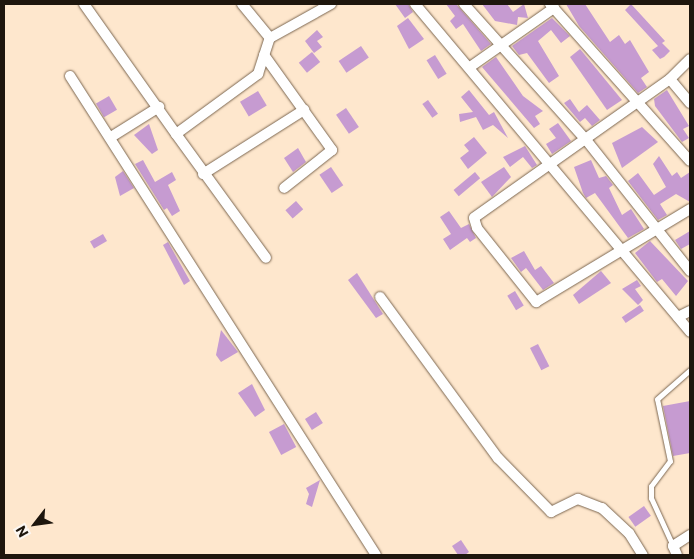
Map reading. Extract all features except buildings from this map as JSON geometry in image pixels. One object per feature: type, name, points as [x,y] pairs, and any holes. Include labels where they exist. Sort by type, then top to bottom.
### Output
[{"type":"street","points":[[84,4],[159,107],[203,174],[266,258]]},
{"type":"street","points":[[242,4],[270,38]]},
{"type":"street","points":[[176,134],[258,74],[270,38],[331,4]]},
{"type":"street","points":[[415,4],[550,160],[690,332]]},
{"type":"street","points":[[464,4],[587,141],[659,228],[690,270]]},
{"type":"street","points":[[470,67],[552,6],[690,161]]},
{"type":"street","points":[[264,54],[332,153],[284,188]]},
{"type":"street","points":[[690,59],[670,79],[587,141],[550,160],[474,218],[476,228],[533,302],[583,278],[623,249],[690,209]]},
{"type":"street","points":[[70,76],[111,137],[376,555]]},
{"type":"street","points":[[670,79],[690,103]]},
{"type":"street","points":[[111,137],[159,107]]},
{"type":"street","points":[[203,174],[304,110]]},
{"type":"street","points":[[380,297],[498,458],[551,512],[578,500],[602,508],[629,533],[643,555]]},
{"type":"street","points":[[678,317],[690,311]]},
{"type":"street","points":[[675,551],[690,535]]},
{"type":"lane","points":[[675,551],[651,498],[651,486],[670,461],[657,399],[690,370]]}]
